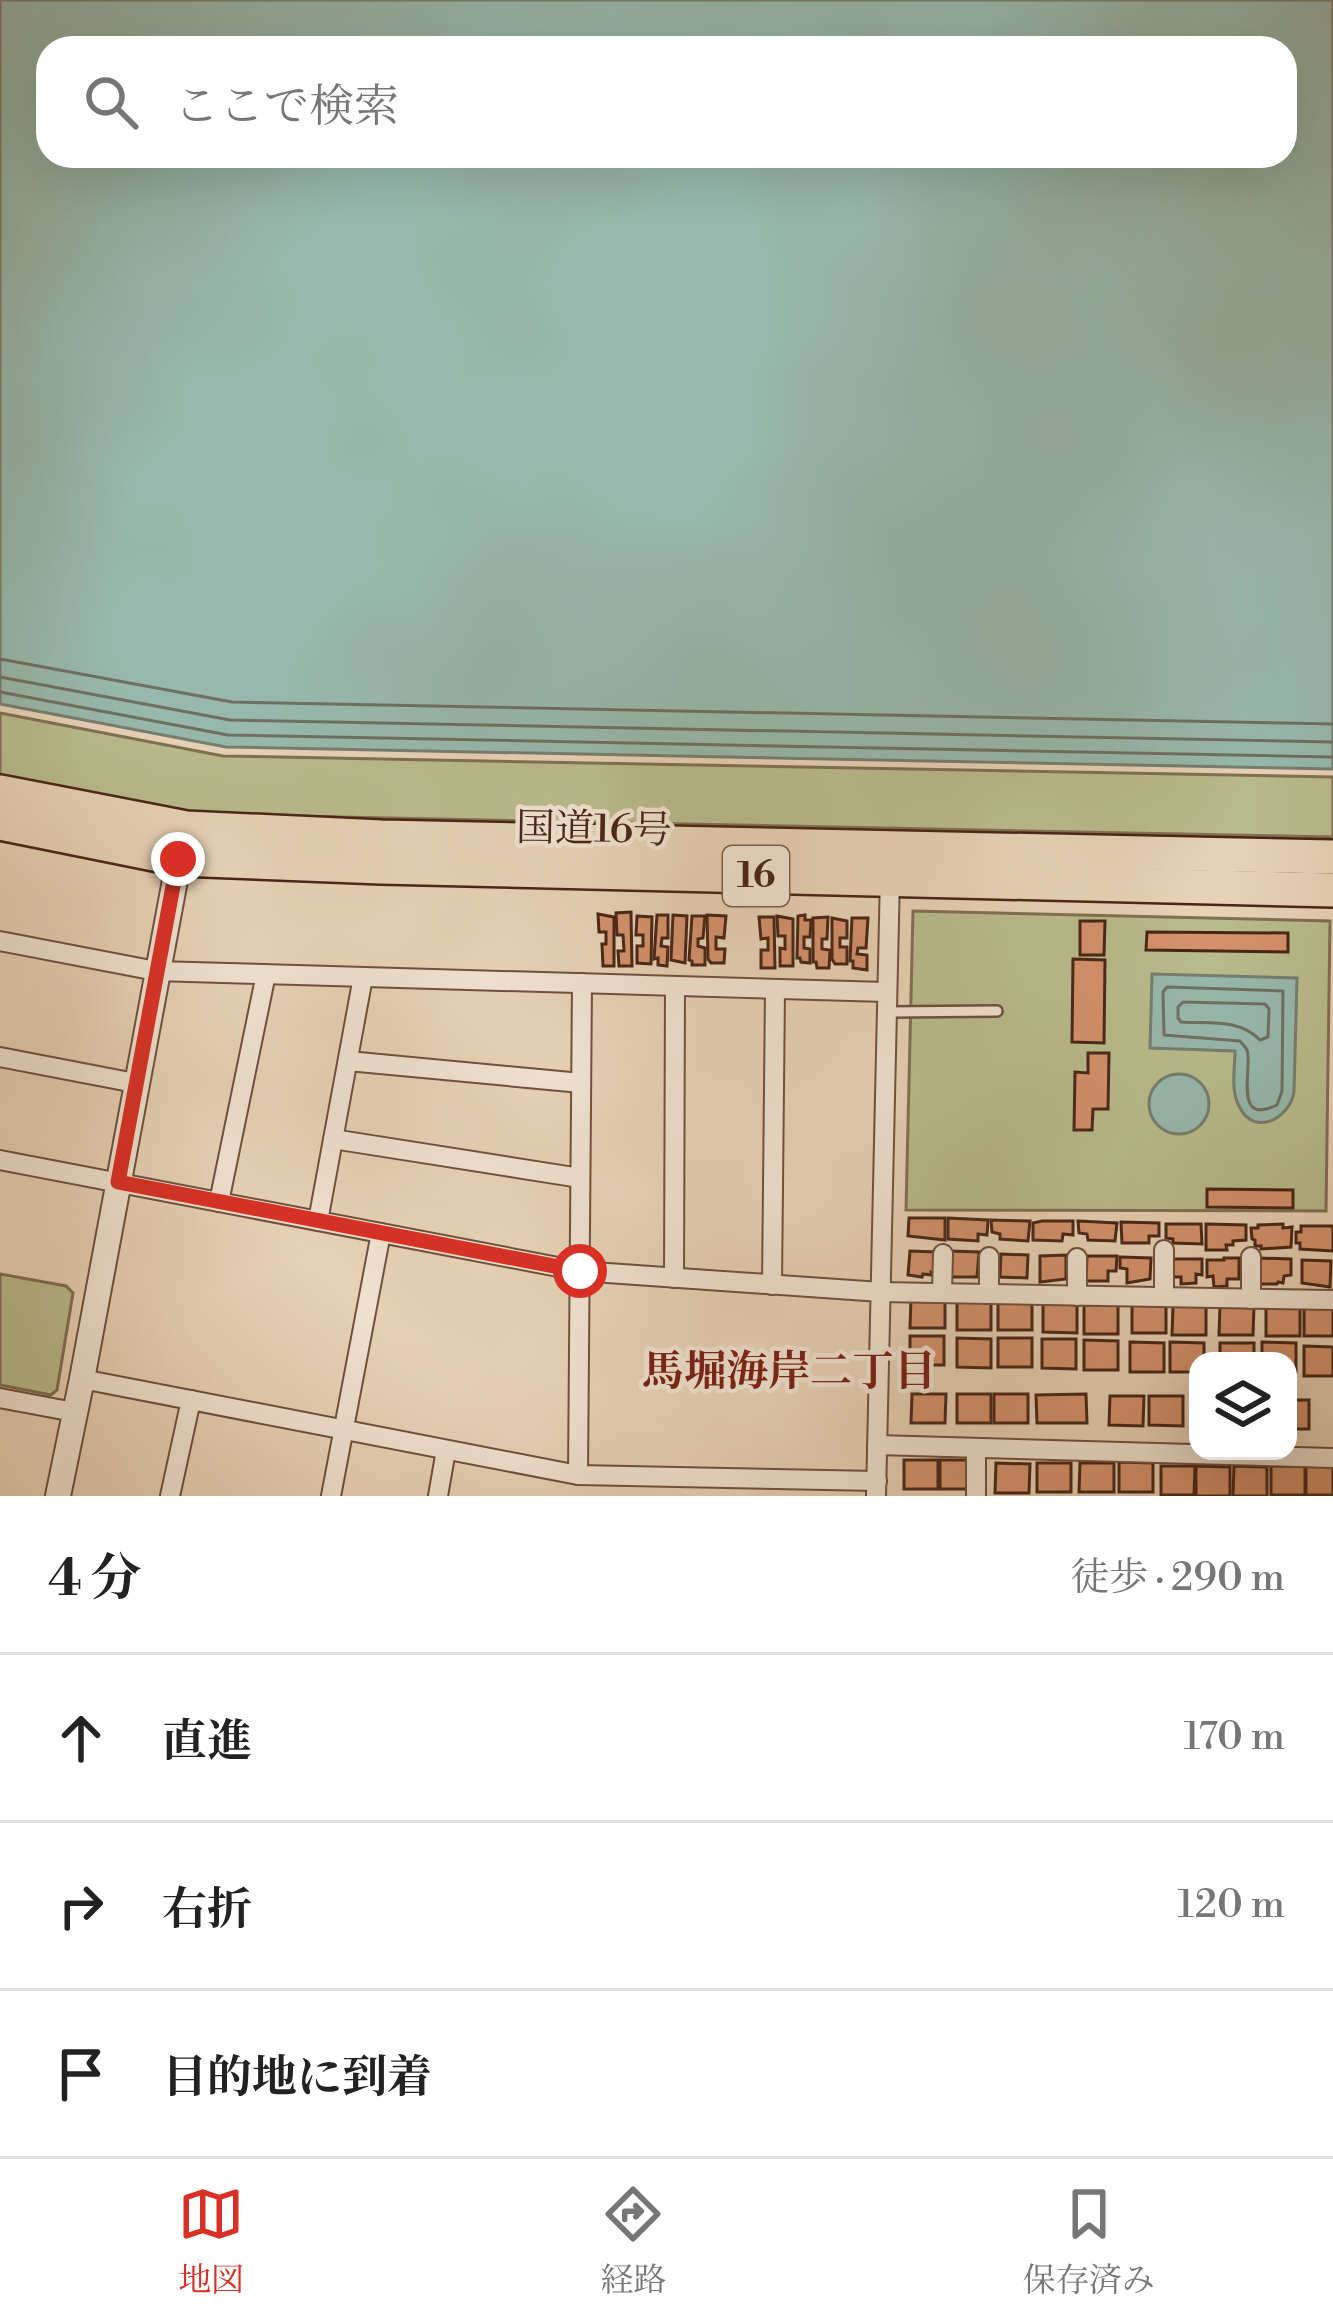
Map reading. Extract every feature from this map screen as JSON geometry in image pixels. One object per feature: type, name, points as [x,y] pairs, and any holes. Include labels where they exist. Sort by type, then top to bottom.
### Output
[{"type":"highway","name":"国道16号","points":[[0,792],[182,843]]},
{"type":"highway","name":"国道16号","points":[[0,824],[182,843],[382,837],[1333,890]]},
{"type":"highway","name":"国道16号","points":[[890,864],[1333,857]]},
{"type":"street","points":[[58,1496],[182,843]]},
{"type":"street","points":[[82,1379],[578,1475],[771,1488],[877,1489],[890,864]]},
{"type":"street","points":[[0,941],[156,971],[775,989],[887,1002]]},
{"type":"street","points":[[219,1202],[266,974]]},
{"type":"street","points":[[318,1221],[363,977]]},
{"type":"street","points":[[578,1475],[582,983]]},
{"type":"street","points":[[674,1278],[675,986]]},
{"type":"street","points":[[772,1285],[775,989]]},
{"type":"street","points":[[0,1057],[135,1083]]},
{"type":"street","points":[[347,1061],[581,1083]]},
{"type":"street","points":[[333,1139],[580,1178]]},
{"type":"street","points":[[0,1160],[580,1271],[880,1292],[1333,1300]]},
{"type":"street","points":[[331,1496],[381,1233]]},
{"type":"street","points":[[1164,1250],[1164,1297]]},
{"type":"street","points":[[942,1293],[943,1254]]},
{"type":"street","points":[[988,1294],[989,1257]]},
{"type":"street","points":[[1251,1257],[1251,1299]]},
{"type":"street","points":[[1077,1258],[1077,1296]]},
{"type":"street","points":[[0,1398],[74,1412]]},
{"type":"street","points":[[170,1496],[190,1400]]},
{"type":"street","points":[[877,1445],[1333,1458]]},
{"type":"street","points":[[976,1448],[976,1496]]},
{"type":"street","points":[[439,1496],[446,1450]]},
{"type":"lane","points":[[887,1002],[997,1011]]},
{"type":"green space","points":[[0,713],[223,756],[1333,777],[1333,837],[187,814],[0,778]]},
{"type":"green space","points":[[913,911],[1330,921],[1326,1211],[906,1210]]},
{"type":"green space","points":[[0,1274],[66,1286],[73,1293],[57,1390],[51,1395],[0,1385]]},
{"type":"water","points":[[0,0],[1333,0],[1333,769],[226,747],[0,704]]},
{"type":"water","points":[[1152,974],[1297,978],[1294,1092],[1286,1110],[1263,1123],[1246,1117],[1234,1087],[1235,1051],[1150,1048]]},
{"type":"water","points":[[1179,1074],[1200,1083],[1209,1104],[1200,1125],[1179,1134],[1158,1125],[1149,1104],[1158,1083]]},
{"type":"building","points":[[631,912],[632,966],[619,966],[618,951],[624,951],[616,913]]},
{"type":"building","points":[[598,914],[614,917],[614,966],[603,966],[606,932],[599,932]]},
{"type":"building","points":[[657,915],[668,915],[668,938],[662,938],[661,946],[668,947],[667,966],[654,959]]},
{"type":"building","points":[[673,915],[687,916],[685,963],[671,960]]},
{"type":"building","points":[[707,915],[726,916],[724,938],[716,937],[716,949],[725,949],[724,963],[708,959]]},
{"type":"building","points":[[805,915],[805,920],[811,920],[810,937],[804,937],[810,963],[797,958],[798,916]]},
{"type":"building","points":[[637,916],[652,917],[651,964],[637,963],[643,935],[636,935]]},
{"type":"building","points":[[692,916],[705,916],[698,946],[705,948],[705,965],[692,965],[689,960]]},
{"type":"building","points":[[777,916],[793,919],[793,966],[780,966],[785,936],[778,936]]},
{"type":"building","points":[[759,917],[774,917],[775,968],[761,968],[761,950],[768,950],[768,938],[761,939]]},
{"type":"building","points":[[828,917],[822,949],[830,950],[829,968],[817,968],[813,918]]},
{"type":"building","points":[[832,918],[847,921],[847,938],[840,938],[840,947],[847,947],[847,964],[835,964],[832,959]]},
{"type":"building","points":[[852,918],[868,918],[866,948],[858,948],[857,954],[867,955],[867,970],[853,968],[850,961]]},
{"type":"building","points":[[1080,921],[1105,921],[1104,955],[1080,955]]},
{"type":"building","points":[[1147,932],[1288,933],[1288,952],[1146,950]]},
{"type":"building","points":[[1073,959],[1105,960],[1104,1043],[1072,1042]]},
{"type":"building","points":[[1088,1053],[1109,1053],[1108,1109],[1093,1109],[1092,1130],[1074,1130],[1075,1072],[1088,1073]]},
{"type":"building","points":[[1207,1189],[1293,1190],[1293,1208],[1207,1207]]},
{"type":"building","points":[[909,1218],[945,1218],[945,1240],[908,1236]]},
{"type":"building","points":[[948,1218],[988,1220],[987,1235],[978,1234],[978,1241],[948,1239]]},
{"type":"building","points":[[991,1220],[1030,1221],[1028,1241],[1000,1239],[1000,1234],[992,1232]]},
{"type":"building","points":[[1073,1221],[1073,1235],[1063,1234],[1062,1241],[1033,1240],[1033,1223]]},
{"type":"building","points":[[1078,1221],[1117,1223],[1115,1241],[1088,1240],[1087,1234],[1079,1233]]},
{"type":"building","points":[[1121,1222],[1159,1223],[1159,1236],[1149,1236],[1149,1243],[1122,1243]]},
{"type":"building","points":[[1166,1224],[1201,1224],[1202,1244],[1173,1243],[1166,1238]]},
{"type":"building","points":[[1206,1224],[1246,1225],[1246,1240],[1233,1241],[1226,1245],[1227,1250],[1206,1250]]},
{"type":"building","points":[[1283,1224],[1283,1228],[1292,1227],[1291,1247],[1255,1246],[1251,1228]]},
{"type":"building","points":[[1301,1226],[1333,1226],[1333,1251],[1300,1249],[1296,1232],[1301,1232]]},
{"type":"building","points":[[910,1251],[936,1252],[935,1272],[908,1275]]},
{"type":"building","points":[[949,1251],[979,1252],[977,1277],[951,1277]]},
{"type":"building","points":[[1001,1254],[1028,1255],[1027,1278],[1000,1277]]},
{"type":"building","points":[[1066,1255],[1066,1279],[1040,1282],[1040,1256]]},
{"type":"building","points":[[1087,1256],[1117,1256],[1116,1271],[1108,1271],[1108,1281],[1086,1281]]},
{"type":"building","points":[[1120,1257],[1151,1258],[1150,1279],[1127,1283],[1127,1269],[1120,1268]]},
{"type":"building","points":[[1239,1258],[1239,1279],[1227,1279],[1227,1286],[1214,1287],[1213,1276],[1207,1277],[1207,1260]]},
{"type":"building","points":[[1258,1258],[1291,1259],[1291,1275],[1284,1276],[1283,1283],[1258,1284]]},
{"type":"building","points":[[1172,1259],[1202,1259],[1202,1275],[1196,1274],[1196,1283],[1181,1284],[1181,1277],[1173,1277]]},
{"type":"building","points":[[1302,1260],[1331,1261],[1330,1287],[1302,1283]]},
{"type":"building","points":[[911,1298],[945,1299],[945,1328],[910,1328]]},
{"type":"building","points":[[957,1301],[991,1301],[991,1330],[957,1330]]},
{"type":"building","points":[[998,1301],[1032,1301],[1032,1330],[998,1330]]},
{"type":"building","points":[[1043,1303],[1077,1303],[1077,1333],[1043,1332]]},
{"type":"building","points":[[1132,1303],[1166,1304],[1166,1333],[1132,1333]]},
{"type":"building","points":[[1084,1305],[1118,1305],[1118,1334],[1084,1334]]},
{"type":"building","points":[[1173,1306],[1206,1306],[1206,1335],[1172,1335]]},
{"type":"building","points":[[1220,1306],[1254,1306],[1253,1335],[1219,1335]]},
{"type":"building","points":[[1266,1307],[1300,1307],[1300,1336],[1266,1336]]},
{"type":"building","points":[[1304,1307],[1333,1307],[1333,1336],[1304,1336]]},
{"type":"building","points":[[910,1336],[944,1336],[944,1365],[910,1365]]},
{"type":"building","points":[[957,1338],[991,1339],[991,1368],[957,1367]]},
{"type":"building","points":[[998,1338],[1032,1338],[1032,1367],[998,1367]]},
{"type":"building","points":[[1042,1339],[1076,1339],[1076,1369],[1042,1368]]},
{"type":"building","points":[[1084,1340],[1118,1341],[1118,1370],[1084,1370]]},
{"type":"building","points":[[1130,1342],[1164,1343],[1164,1372],[1130,1372]]},
{"type":"building","points":[[1170,1342],[1204,1343],[1204,1352],[1189,1352],[1189,1372],[1170,1372]]},
{"type":"building","points":[[1262,1342],[1296,1343],[1296,1352],[1262,1352]]},
{"type":"building","points":[[1220,1343],[1254,1343],[1254,1352],[1220,1352]]},
{"type":"building","points":[[1304,1346],[1333,1347],[1333,1376],[1304,1376]]},
{"type":"building","points":[[912,1394],[946,1394],[945,1423],[911,1423]]},
{"type":"building","points":[[957,1394],[991,1394],[991,1423],[957,1423]]},
{"type":"building","points":[[994,1394],[1028,1394],[1028,1423],[994,1423]]},
{"type":"building","points":[[1086,1394],[1087,1423],[1037,1423],[1036,1395]]},
{"type":"building","points":[[1110,1396],[1144,1396],[1143,1426],[1109,1425]]},
{"type":"building","points":[[1149,1396],[1183,1396],[1183,1426],[1149,1425]]},
{"type":"building","points":[[1297,1400],[1309,1400],[1309,1429],[1297,1429]]},
{"type":"building","points":[[904,1460],[938,1460],[938,1489],[904,1489]]},
{"type":"building","points":[[940,1460],[974,1460],[973,1489],[940,1489]]},
{"type":"building","points":[[1119,1462],[1153,1463],[1153,1492],[1119,1492]]},
{"type":"building","points":[[996,1463],[1030,1464],[1029,1493],[995,1493]]},
{"type":"building","points":[[1037,1463],[1071,1463],[1071,1492],[1037,1492]]},
{"type":"building","points":[[1080,1463],[1114,1463],[1114,1492],[1079,1492]]},
{"type":"building","points":[[1161,1466],[1195,1466],[1194,1495],[1161,1495]]},
{"type":"building","points":[[1196,1466],[1230,1467],[1230,1496],[1196,1496]]},
{"type":"building","points":[[1234,1466],[1267,1467],[1267,1496],[1233,1496]]},
{"type":"building","points":[[1271,1466],[1305,1466],[1305,1495],[1271,1495]]},
{"type":"building","points":[[1306,1466],[1333,1466],[1333,1495],[1306,1495]]},
{"type":"district","name":"馬堀海岸二丁目","points":[[789,1372]]},
{"type":"route","points":[[178,859],[118,1182],[580,1271]]}]
